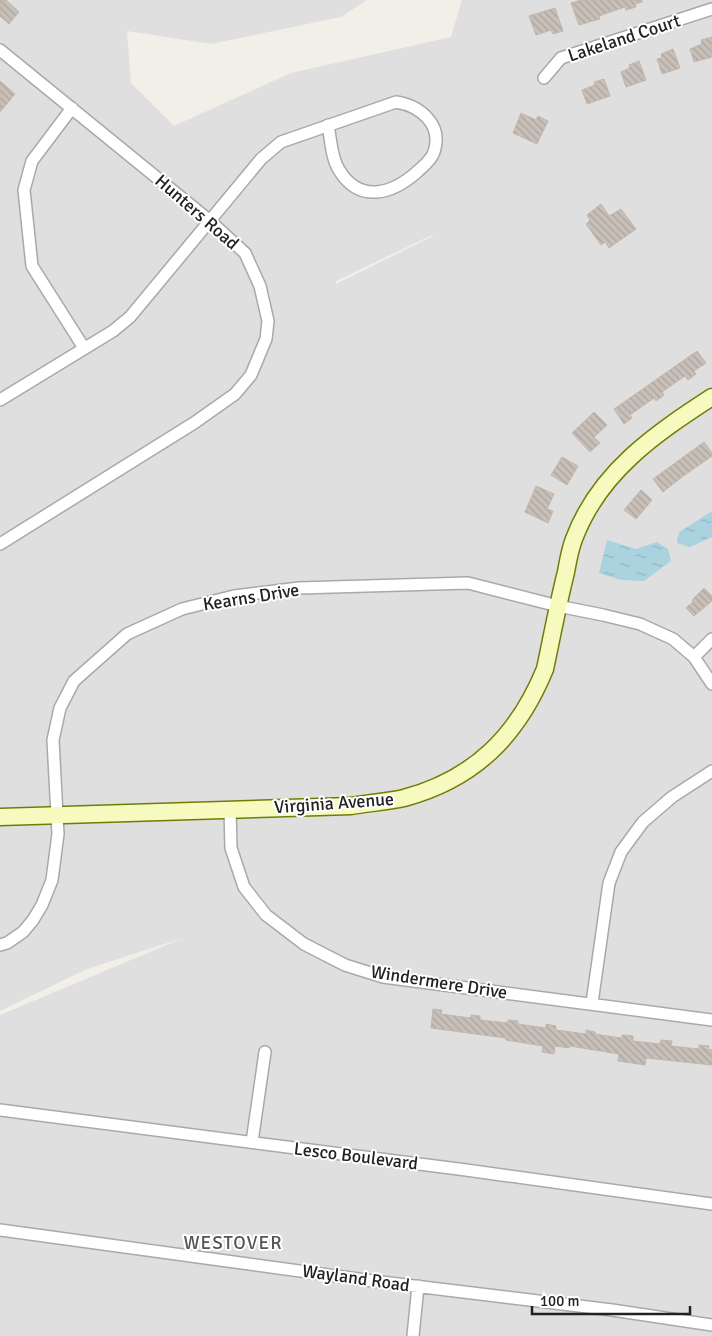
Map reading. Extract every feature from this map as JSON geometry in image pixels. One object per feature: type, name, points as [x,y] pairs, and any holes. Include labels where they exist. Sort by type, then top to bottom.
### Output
[{"type":"street","name":"Lakeland Court","points":[[544,78],[561,58],[712,9]]},
{"type":"street","name":"Hunters Road","points":[[0,50],[210,220],[245,253],[260,286],[268,321],[266,339],[251,375],[235,394],[194,423],[0,544]]},
{"type":"street","points":[[0,400],[113,331],[130,317],[261,159],[281,142],[396,102],[408,104],[418,109],[432,122],[435,132],[434,152],[430,161],[392,189],[370,192],[358,188],[346,180],[338,168],[333,156],[328,126]]},
{"type":"street","points":[[72,108],[32,161],[24,190],[32,266],[84,348]]},
{"type":"street","name":"Virginia Avenue","points":[[0,817],[350,806],[405,798],[440,785],[463,773],[498,746],[511,731],[530,701],[546,669],[573,540],[592,504],[606,483],[631,455],[712,397]]},
{"type":"street","name":"Kearns Drive","points":[[0,945],[7,943],[23,932],[33,920],[42,905],[52,880],[58,834],[52,740],[60,708],[74,681],[127,634],[182,609],[234,596],[299,588],[468,583],[558,606],[640,624],[672,639],[694,657],[712,684]]},
{"type":"street","points":[[694,657],[712,640]]},
{"type":"street","points":[[592,1003],[608,882],[621,852],[643,822],[672,796],[712,771]]},
{"type":"street","name":"Windermere Drive","points":[[230,809],[231,848],[244,888],[266,916],[304,944],[345,966],[383,977],[712,1020]]},
{"type":"street","points":[[252,1142],[265,1052]]},
{"type":"street","name":"Lesco Boulevard","points":[[0,1110],[466,1170],[712,1204]]},
{"type":"street","name":"Wayland Road","points":[[0,1230],[612,1310],[712,1325]]},
{"type":"street","points":[[413,1336],[418,1286]]},
{"type":"shaded area","points":[[0,0],[367,0],[341,17],[211,44],[127,31],[131,83],[174,126],[291,73],[451,37],[462,0],[712,0],[712,1336],[0,1336],[0,1015],[183,938],[87,969],[0,1011]],"holes":[[[433,236],[336,284],[336,281]]]},
{"type":"water","points":[[712,511],[712,537],[690,547],[677,543],[679,532]]},
{"type":"water","points":[[607,540],[636,549],[657,542],[668,549],[671,561],[644,581],[621,580],[599,573]]},
{"type":"building","points":[[0,0],[6,0],[19,12],[9,24],[0,16]]},
{"type":"building","points":[[581,0],[642,0],[642,2],[635,4],[636,7],[626,10],[625,7],[599,16],[600,19],[579,25],[571,3]]},
{"type":"building","points":[[555,8],[563,31],[553,34],[551,30],[536,35],[529,16]]},
{"type":"building","points":[[712,37],[712,57],[694,62],[690,49],[702,44],[701,40]]},
{"type":"building","points":[[673,49],[680,68],[662,74],[657,59],[662,58],[661,54]]},
{"type":"building","points":[[639,61],[646,80],[626,87],[621,72],[630,68],[629,65]]},
{"type":"building","points":[[604,79],[610,96],[587,104],[582,90],[595,85],[594,82]]},
{"type":"building","points":[[0,81],[15,94],[0,112]]},
{"type":"building","points":[[521,113],[536,120],[538,116],[548,121],[537,144],[513,133]]},
{"type":"building","points":[[601,204],[609,216],[621,209],[636,229],[609,248],[605,242],[601,245],[586,224],[590,220],[587,215]]},
{"type":"building","points":[[697,351],[706,363],[694,371],[696,374],[688,380],[685,376],[662,392],[664,395],[656,401],[654,398],[630,415],[632,418],[624,424],[614,409]]},
{"type":"building","points":[[594,412],[607,425],[594,437],[600,443],[590,452],[572,433]]},
{"type":"building","points":[[704,442],[712,456],[663,492],[653,479]]},
{"type":"building","points":[[562,457],[578,466],[567,485],[551,475]]},
{"type":"building","points":[[536,486],[554,494],[547,509],[553,511],[548,523],[525,512]]},
{"type":"building","points":[[641,490],[652,500],[636,519],[624,510]]},
{"type":"building","points":[[704,588],[712,596],[712,601],[694,616],[686,608]]},
{"type":"building","points":[[433,1009],[442,1010],[441,1014],[470,1018],[471,1015],[480,1016],[480,1020],[508,1023],[508,1020],[518,1021],[518,1024],[546,1028],[546,1024],[556,1026],[556,1030],[586,1034],[586,1030],[595,1032],[595,1034],[621,1038],[622,1035],[633,1036],[633,1041],[660,1044],[661,1040],[672,1041],[671,1046],[699,1049],[699,1045],[709,1046],[708,1049],[712,1050],[712,1065],[646,1058],[645,1065],[618,1061],[619,1054],[570,1046],[569,1048],[555,1046],[554,1054],[542,1052],[543,1046],[506,1040],[506,1038],[431,1028]]},
{"type":"district","name":"WESTOVER","points":[[233,1243]]}]
